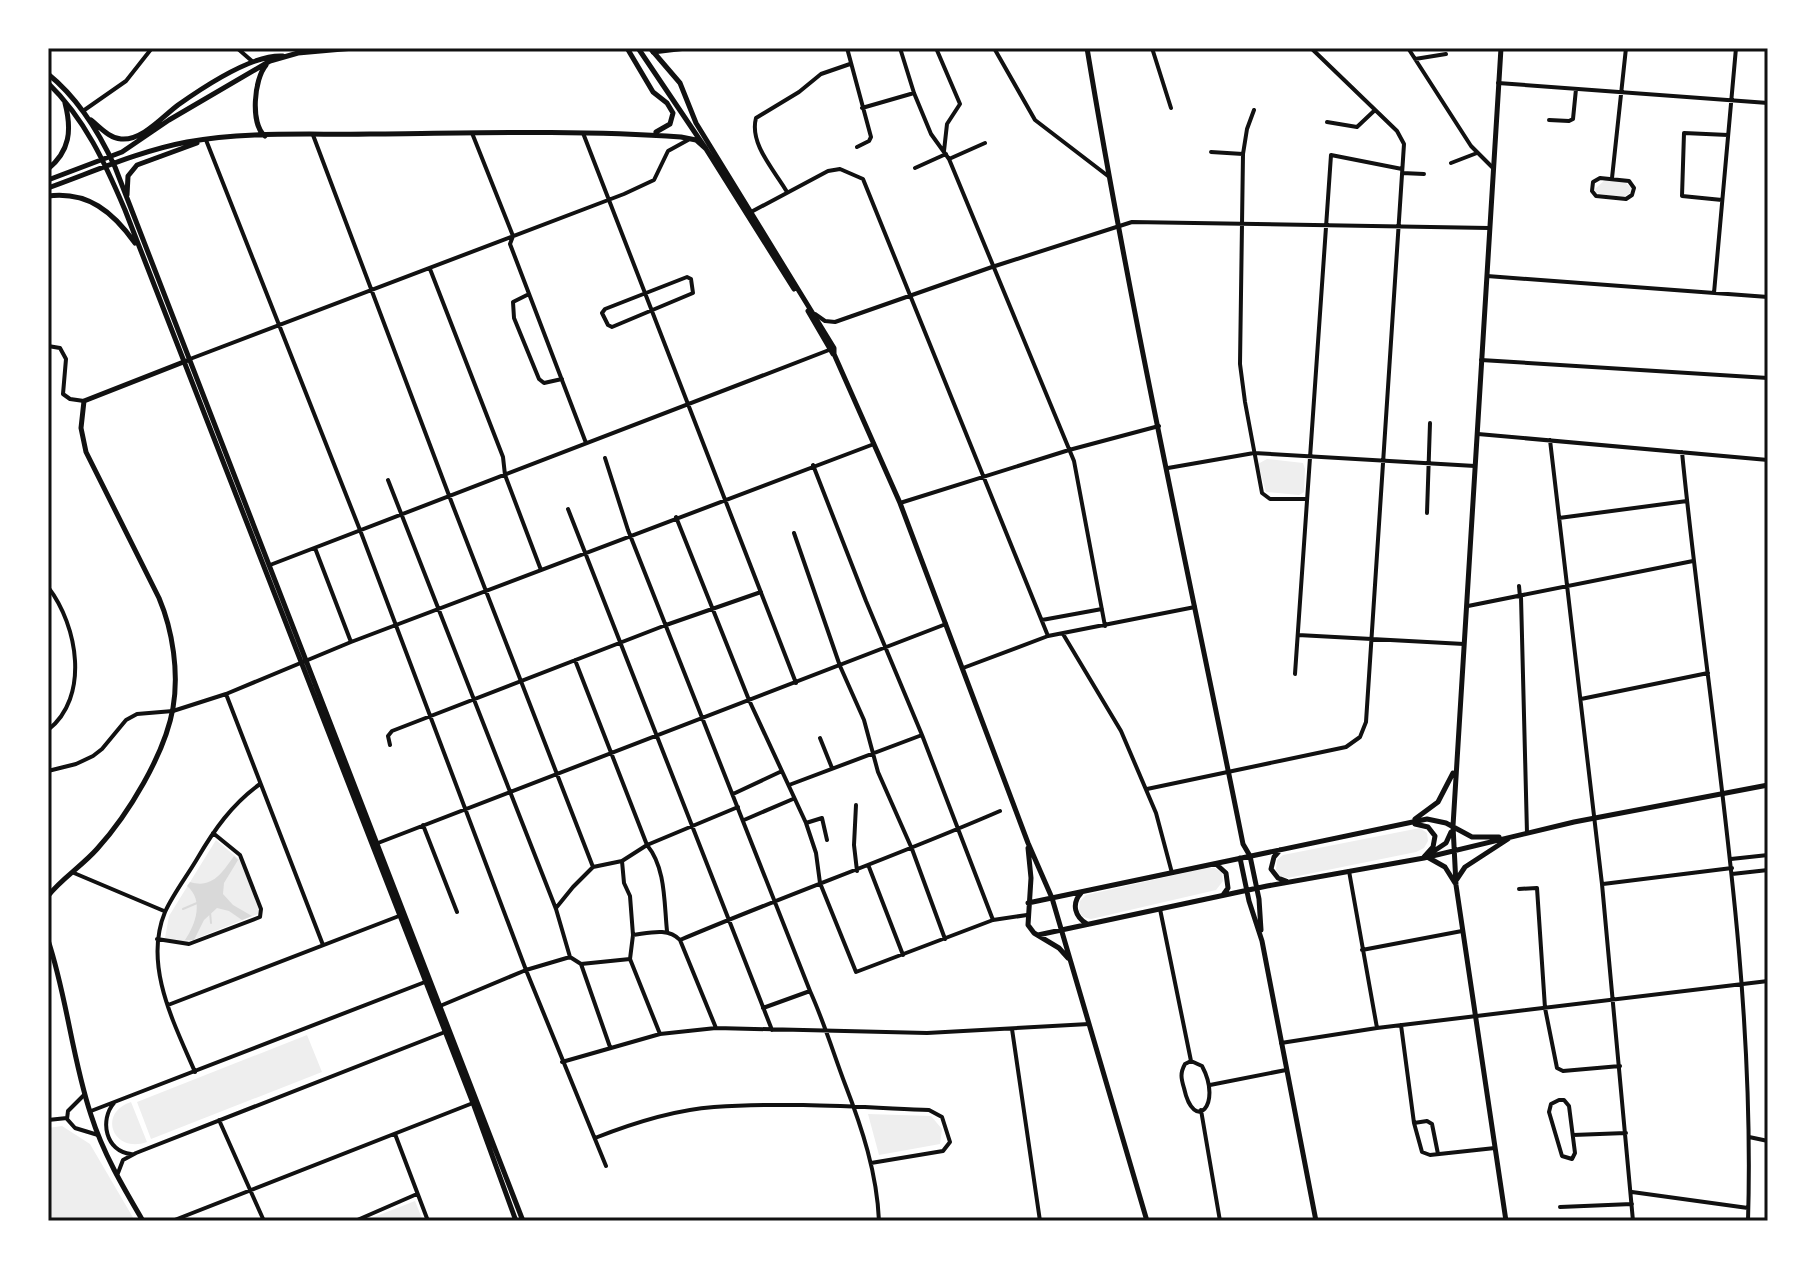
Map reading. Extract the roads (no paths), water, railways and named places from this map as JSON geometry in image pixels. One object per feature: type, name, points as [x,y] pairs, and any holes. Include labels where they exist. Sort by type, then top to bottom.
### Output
[{"type":"main road","points":[[48,180],[122,152],[244,74],[270,61],[297,50],[354,48]]},
{"type":"main road","points":[[627,48],[653,92],[667,103],[673,113],[667,128],[647,134]]},
{"type":"main road","points":[[638,48],[817,324],[900,503],[1028,843],[1052,898],[1147,1221]]},
{"type":"main road","points":[[652,50],[686,48]]},
{"type":"main road","points":[[1087,48],[1108,176],[1243,844],[1250,856],[1262,941],[1316,1221]]},
{"type":"main road","points":[[1501,48],[1453,851],[1474,1017],[1506,1221]]},
{"type":"main road","points":[[652,50],[684,89],[696,123],[828,336],[832,352]]},
{"type":"main road","points":[[48,74],[85,114],[112,137],[131,139],[235,71],[272,56],[286,57]]},
{"type":"main road","points":[[265,136],[257,125],[256,83],[262,69],[270,61]]},
{"type":"main road","points":[[235,71],[253,82],[254,129],[245,136]]},
{"type":"main road","points":[[48,83],[67,96],[104,152]]},
{"type":"main road","points":[[48,169],[61,158],[66,147],[70,131],[67,96]]},
{"type":"main road","points":[[85,114],[111,169],[140,251],[188,360],[270,565],[304,662],[378,843],[523,1221]]},
{"type":"main road","points":[[48,188],[150,152],[188,142],[245,136],[582,132],[691,139],[706,149]]},
{"type":"main road","points":[[127,197],[128,176],[137,165],[206,140]]},
{"type":"main road","points":[[111,169],[127,197],[516,1221]]},
{"type":"main road","points":[[48,196],[72,195],[100,205],[120,223],[140,251]]},
{"type":"main road","points":[[48,896],[116,828],[151,767],[173,711],[173,651],[167,621],[159,598],[86,452],[81,428],[84,401],[188,360]]},
{"type":"main road","points":[[1403,824],[1422,815],[1438,802],[1457,761]]},
{"type":"main road","points":[[1038,935],[1768,785]]},
{"type":"main road","points":[[1028,903],[1433,819],[1472,837],[1512,836]]},
{"type":"main road","points":[[1403,824],[1422,824],[1433,831],[1435,843],[1424,858]]},
{"type":"main road","points":[[1424,858],[1446,843],[1453,826]]},
{"type":"main road","points":[[1456,885],[1461,870],[1512,836]]},
{"type":"main road","points":[[1028,843],[1031,878],[1027,915],[1030,929],[1059,948],[1072,963]]},
{"type":"main road","points":[[1243,844],[1240,858],[1262,941]]},
{"type":"main road","points":[[1281,850],[1274,857],[1271,869],[1278,878],[1288,882]]},
{"type":"main road","points":[[1424,858],[1439,862],[1456,885]]},
{"type":"main road","points":[[1216,864],[1226,873],[1228,888],[1223,895]]},
{"type":"main road","points":[[1082,892],[1076,900],[1075,910],[1077,916],[1088,924]]},
{"type":"main road","points":[[48,940],[89,1111],[119,1180],[143,1221]]},
{"type":"street","points":[[85,114],[126,81],[152,48]]},
{"type":"street","points":[[237,48],[253,62]]},
{"type":"street","points":[[847,48],[871,139],[857,147]]},
{"type":"street","points":[[900,48],[914,93],[934,140],[946,155],[1074,461],[1105,626]]},
{"type":"street","points":[[936,48],[960,104],[947,124],[946,155]]},
{"type":"street","points":[[994,48],[1035,120],[1108,176]]},
{"type":"street","points":[[1152,48],[1171,108]]},
{"type":"street","points":[[1147,789],[1355,743],[1366,722],[1402,140],[1311,48]]},
{"type":"street","points":[[1408,48],[1477,153],[1493,168]]},
{"type":"street","points":[[1612,178],[1626,48]]},
{"type":"street","points":[[1714,293],[1736,48]]},
{"type":"street","points":[[1415,59],[1446,54]]},
{"type":"street","points":[[787,192],[770,162],[761,155],[754,125],[756,118],[799,92],[821,74],[850,64]]},
{"type":"street","points":[[1498,83],[1768,103]]},
{"type":"street","points":[[1549,120],[1573,119],[1576,89]]},
{"type":"street","points":[[862,108],[914,93]]},
{"type":"street","points":[[1254,110],[1243,154],[1240,364],[1264,496],[1275,500],[1307,499]]},
{"type":"street","points":[[1327,122],[1357,127],[1375,110]]},
{"type":"street","points":[[582,132],[796,683]]},
{"type":"street","points":[[472,133],[513,236],[510,244],[586,443]]},
{"type":"street","points":[[1722,200],[1682,196],[1684,133],[1728,135]]},
{"type":"street","points":[[313,135],[593,867]]},
{"type":"street","points":[[188,360],[650,183],[668,151],[691,139]]},
{"type":"street","points":[[206,140],[281,324],[526,970],[606,1166]]},
{"type":"street","points":[[915,168],[985,143]]},
{"type":"street","points":[[1211,152],[1243,154]]},
{"type":"street","points":[[1451,163],[1477,153]]},
{"type":"street","points":[[1295,674],[1331,155],[1424,174]]},
{"type":"street","points":[[751,212],[835,169],[851,172],[863,179],[1048,636]]},
{"type":"street","points":[[1612,178],[1632,183],[1632,195],[1626,199],[1594,195],[1595,180],[1612,178]]},
{"type":"street","points":[[811,309],[825,321],[835,322],[1132,222],[1489,228]]},
{"type":"street","points":[[430,268],[503,457],[505,475],[541,570]]},
{"type":"street","points":[[1486,276],[1768,297]]},
{"type":"street","points":[[687,277],[691,279],[693,293],[612,327],[608,325],[602,313],[605,309],[646,292],[687,277]]},
{"type":"street","points":[[529,294],[513,302],[514,318],[539,379],[544,383],[562,379]]},
{"type":"street","points":[[48,346],[60,348],[66,359],[63,394],[70,399],[84,401]]},
{"type":"street","points":[[270,565],[832,352]]},
{"type":"street","points":[[1481,360],[1768,378]]},
{"type":"street","points":[[1427,513],[1430,423]]},
{"type":"street","points":[[900,503],[1069,450],[1159,426]]},
{"type":"street","points":[[1478,434],[1768,460]]},
{"type":"street","points":[[1550,440],[1602,884],[1633,1221]]},
{"type":"street","points":[[48,771],[93,756],[126,720],[137,714],[173,711],[226,694],[396,624],[874,444]]},
{"type":"street","points":[[1682,452],[1743,984],[1749,1137],[1748,1221]]},
{"type":"street","points":[[1168,468],[1254,453],[1475,466]]},
{"type":"street","points":[[605,458],[631,536],[828,1030],[871,1163],[879,1221]]},
{"type":"street","points":[[813,465],[993,920]]},
{"type":"street","points":[[388,480],[556,909],[570,957],[581,964],[610,1047]]},
{"type":"street","points":[[1559,518],[1687,501]]},
{"type":"street","points":[[568,509],[772,1030]]},
{"type":"street","points":[[676,517],[749,700],[806,823],[816,853],[820,883],[856,972],[993,920],[1027,915]]},
{"type":"street","points":[[794,533],[840,666],[864,720],[873,755],[945,939]]},
{"type":"street","points":[[315,548],[351,642]]},
{"type":"street","points":[[1468,606],[1694,561]]},
{"type":"street","points":[[1519,586],[1527,833]]},
{"type":"street","points":[[48,587],[66,620],[75,674],[72,698],[65,713],[48,730]]},
{"type":"street","points":[[390,745],[388,736],[392,731],[666,625],[761,592]]},
{"type":"street","points":[[963,668],[1048,636],[1195,607]]},
{"type":"street","points":[[1042,620],[1102,609]]},
{"type":"street","points":[[378,843],[946,624]]},
{"type":"street","points":[[1063,634],[1121,731],[1147,789],[1172,873]]},
{"type":"street","points":[[1298,635],[1466,644]]},
{"type":"street","points":[[575,660],[663,881],[667,931]]},
{"type":"street","points":[[1581,699],[1708,673]]},
{"type":"street","points":[[226,694],[323,945]]},
{"type":"street","points":[[789,785],[922,735]]},
{"type":"street","points":[[820,738],[832,768]]},
{"type":"street","points":[[733,794],[782,771]]},
{"type":"street","points":[[195,1072],[168,1005],[159,973],[157,939],[165,911],[213,832],[235,805],[260,784]]},
{"type":"street","points":[[744,820],[794,799]]},
{"type":"street","points":[[856,805],[854,845],[857,871]]},
{"type":"street","points":[[556,909],[593,867],[622,861],[647,845],[738,807]]},
{"type":"street","points":[[680,940],[820,883],[869,867],[1000,811]]},
{"type":"street","points":[[806,823],[822,818],[827,840]]},
{"type":"street","points":[[423,824],[457,912]]},
{"type":"street","points":[[157,939],[189,944],[260,917],[261,909],[243,860],[213,832]]},
{"type":"street","points":[[1731,859],[1768,855]]},
{"type":"street","points":[[622,861],[624,883],[630,896],[633,935],[630,959],[660,1034]]},
{"type":"street","points":[[869,867],[903,955]]},
{"type":"street","points":[[1602,884],[1768,870]]},
{"type":"street","points":[[1349,871],[1377,1028]]},
{"type":"street","points":[[74,873],[165,911]]},
{"type":"street","points":[[1519,889],[1537,888],[1545,1008],[1555,1065],[1559,1070],[1620,1066]]},
{"type":"street","points":[[1160,909],[1191,1061]]},
{"type":"street","points":[[168,1005],[399,916]]},
{"type":"street","points":[[1362,950],[1463,930]]},
{"type":"street","points":[[633,935],[674,933],[680,940],[716,1028]]},
{"type":"street","points":[[440,1006],[526,970],[570,957]]},
{"type":"street","points":[[581,964],[630,959]]},
{"type":"street","points":[[89,1111],[425,981],[434,988]]},
{"type":"street","points":[[1281,1043],[1377,1028],[1768,981]]},
{"type":"street","points":[[762,1008],[810,991]]},
{"type":"street","points":[[119,1180],[118,1168],[123,1160],[136,1153],[445,1032],[446,1019]]},
{"type":"street","points":[[562,1062],[660,1034],[716,1028],[912,1033],[1089,1024]]},
{"type":"street","points":[[1401,1025],[1414,1123],[1422,1152],[1438,1154],[1495,1148]]},
{"type":"street","points":[[1012,1029],[1040,1221]]},
{"type":"street","points":[[1191,1061],[1202,1066],[1209,1085],[1211,1100],[1208,1107],[1201,1110],[1190,1108],[1184,1090],[1181,1070],[1191,1061]]},
{"type":"street","points":[[1209,1085],[1286,1070]]},
{"type":"street","points":[[67,1118],[70,1108],[85,1094]]},
{"type":"street","points":[[115,1101],[105,1118],[108,1137],[118,1150],[126,1154],[136,1153]]},
{"type":"street","points":[[1553,1102],[1568,1102],[1573,1135],[1575,1157],[1564,1159],[1549,1112],[1553,1102]]},
{"type":"street","points":[[172,1221],[473,1103]]},
{"type":"street","points":[[595,1138],[636,1122],[711,1107],[929,1110],[942,1117],[950,1142],[943,1151],[871,1163]]},
{"type":"street","points":[[1201,1110],[1220,1221]]},
{"type":"street","points":[[48,1120],[67,1118]]},
{"type":"street","points":[[67,1118],[75,1128],[98,1135]]},
{"type":"street","points":[[219,1120],[264,1221]]},
{"type":"street","points":[[1414,1123],[1427,1121],[1432,1124],[1438,1154]]},
{"type":"street","points":[[1573,1135],[1626,1133]]},
{"type":"street","points":[[395,1134],[428,1221]]},
{"type":"street","points":[[1749,1137],[1768,1141]]},
{"type":"street","points":[[1631,1192],[1748,1208]]},
{"type":"street","points":[[355,1221],[417,1194]]},
{"type":"street","points":[[1560,1207],[1632,1204]]},
{"type":"waterway","points":[[183,909],[197,903]]},
{"type":"waterway","points":[[210,912],[211,923]]}]
